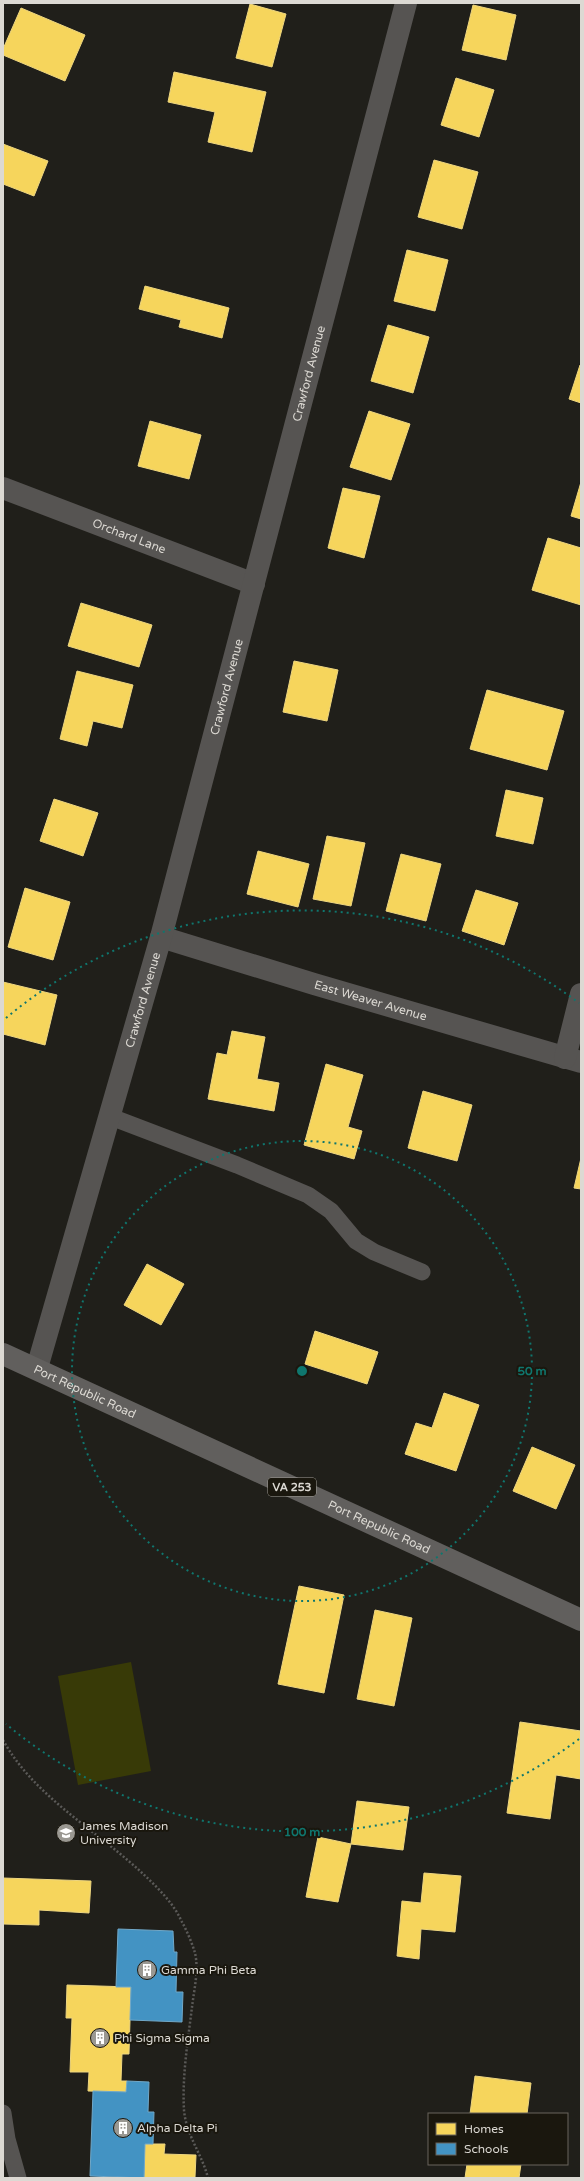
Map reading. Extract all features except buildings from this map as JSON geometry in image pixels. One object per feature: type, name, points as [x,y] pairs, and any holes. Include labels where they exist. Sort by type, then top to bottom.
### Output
[{"type":"main road","name":"Port Republic Road","points":[[3,1354],[37,1368],[581,1620]]},
{"type":"street","name":"Crawford Avenue","points":[[37,1368],[162,937],[406,3]]},
{"type":"street","name":"Orchard Lane","points":[[3,488],[254,584]]},
{"type":"street","name":"East Weaver Avenue","points":[[162,937],[314,984],[573,1060]]},
{"type":"street","points":[[573,1060],[581,994]]},
{"type":"lane","points":[[111,1117],[237,1165],[312,1197],[331,1211],[356,1242],[374,1252],[422,1272]]},
{"type":"lane","points":[[3,2113],[7,2139],[18,2178]]},
{"type":"path","points":[[3,1740],[22,1770],[42,1790],[123,1856],[161,1890],[182,1921],[195,1954],[196,1976],[188,2041],[184,2111],[190,2138],[204,2162],[208,2178]]},
{"type":"shaded area","points":[[131,1662],[151,1771],[78,1785],[58,1676]]},
{"type":"place","name":"James Madison University","points":[[66,1833]]},
{"type":"place","name":"Gamma Phi Beta","points":[[147,1970]]},
{"type":"place","name":"Phi Sigma Sigma","points":[[100,2038]]},
{"type":"place","name":"Alpha Delta Pi","points":[[123,2128]]}]
